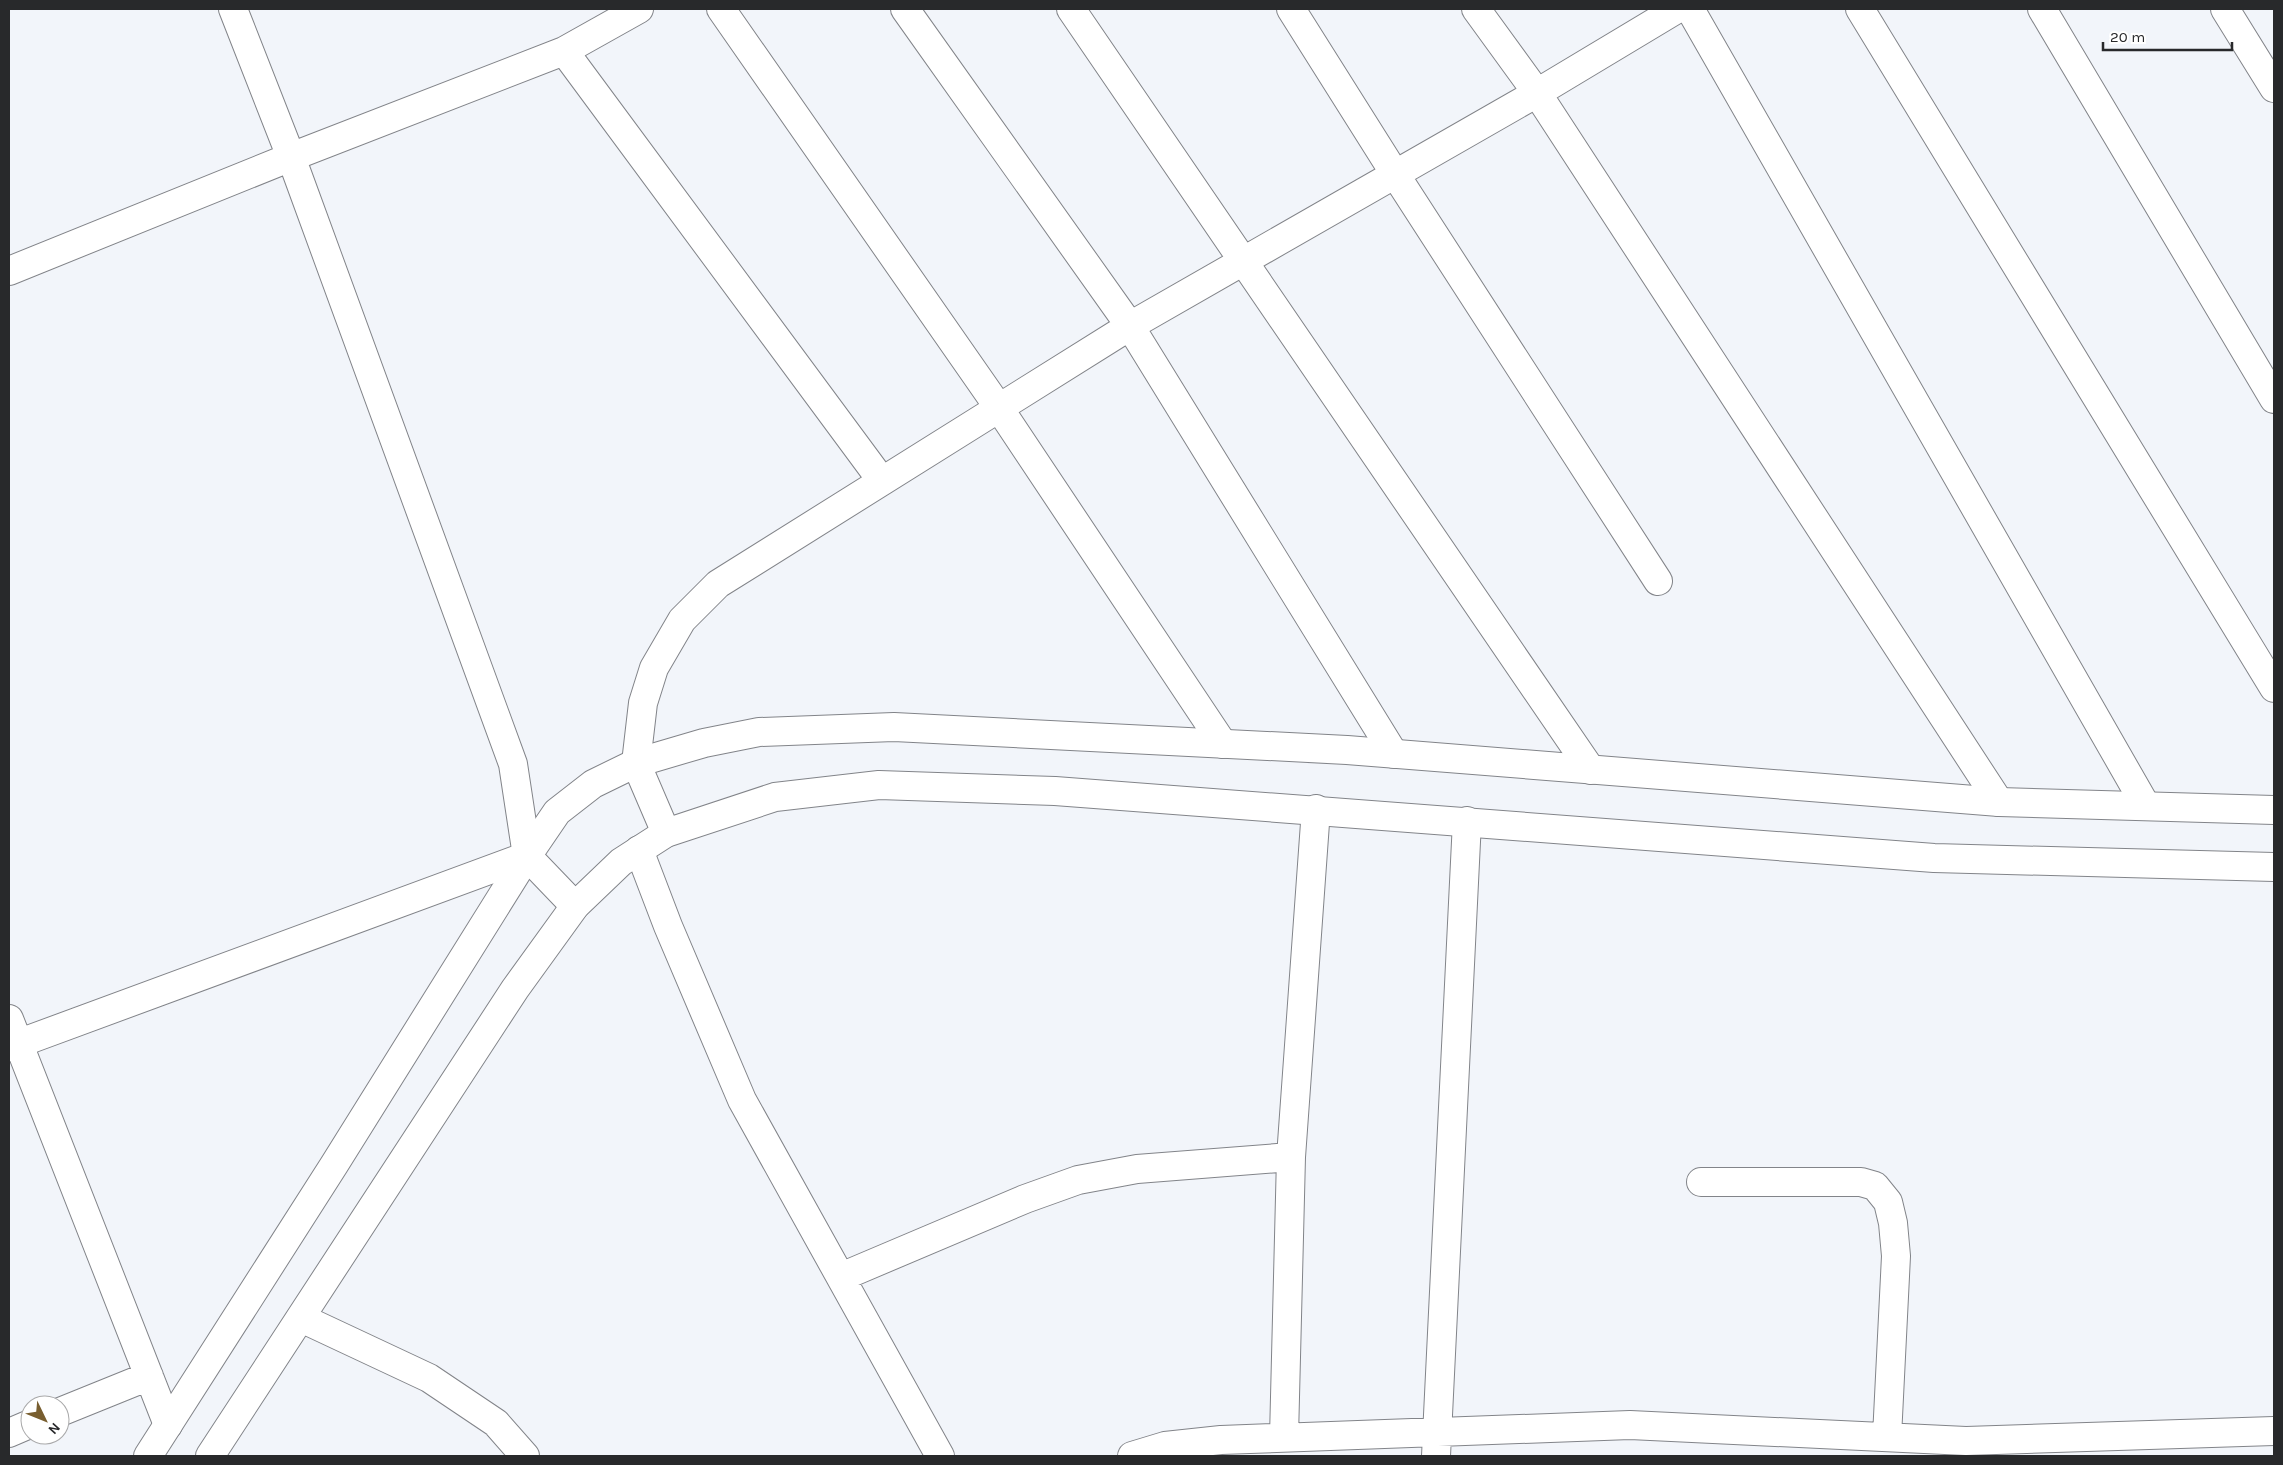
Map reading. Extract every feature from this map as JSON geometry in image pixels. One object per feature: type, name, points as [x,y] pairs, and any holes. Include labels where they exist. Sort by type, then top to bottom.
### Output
[{"type":"street","points":[[233,9],[291,157],[513,764],[527,856],[575,906]]},
{"type":"street","points":[[9,271],[291,157],[564,51],[639,9]]},
{"type":"street","points":[[721,9],[999,408],[1223,744]]},
{"type":"street","points":[[905,9],[1130,326],[1394,754]]},
{"type":"street","points":[[1071,9],[1591,770]]},
{"type":"street","points":[[1291,9],[1658,581]]},
{"type":"street","points":[[1476,9],[1537,92],[1999,802]]},
{"type":"street","points":[[666,833],[636,763],[643,703],[654,668],[682,620],[718,584],[1130,326],[1396,174],[1677,9]]},
{"type":"street","points":[[1690,9],[2146,806]]},
{"type":"street","points":[[1860,9],[2274,688]]},
{"type":"street","points":[[2042,9],[2274,399]]},
{"type":"street","points":[[2225,9],[2274,88]]},
{"type":"street","points":[[564,51],[882,481]]},
{"type":"street","points":[[148,1456],[334,1165],[527,856],[557,812],[593,784],[636,763],[704,743],[760,732],[875,728],[1394,754],[1999,802],[2274,810]]},
{"type":"street","points":[[210,1456],[515,989],[575,906],[621,862],[666,833],[775,797],[879,785],[1055,791],[1316,809],[1934,858],[2274,867]]},
{"type":"street","points":[[1284,1437],[1291,1157],[1316,809]]},
{"type":"street","points":[[1437,1444],[1467,821]]},
{"type":"street","points":[[639,850],[668,926],[742,1100],[940,1456]]},
{"type":"street","points":[[168,1425],[12,1037],[527,856]]},
{"type":"street","points":[[841,1277],[1025,1199],[1078,1180],[1137,1169],[1291,1157]]},
{"type":"street","points":[[1700,1182],[1860,1182],[1875,1186],[1888,1202],[1893,1223],[1896,1256],[1887,1437]]},
{"type":"street","points":[[301,1318],[430,1378],[496,1423],[525,1456]]},
{"type":"street","points":[[70,1408],[149,1376]]},
{"type":"street","points":[[1132,1456],[1165,1446],[1221,1440],[1284,1437],[1437,1444],[1630,1425],[1966,1441],[2274,1431]]}]
